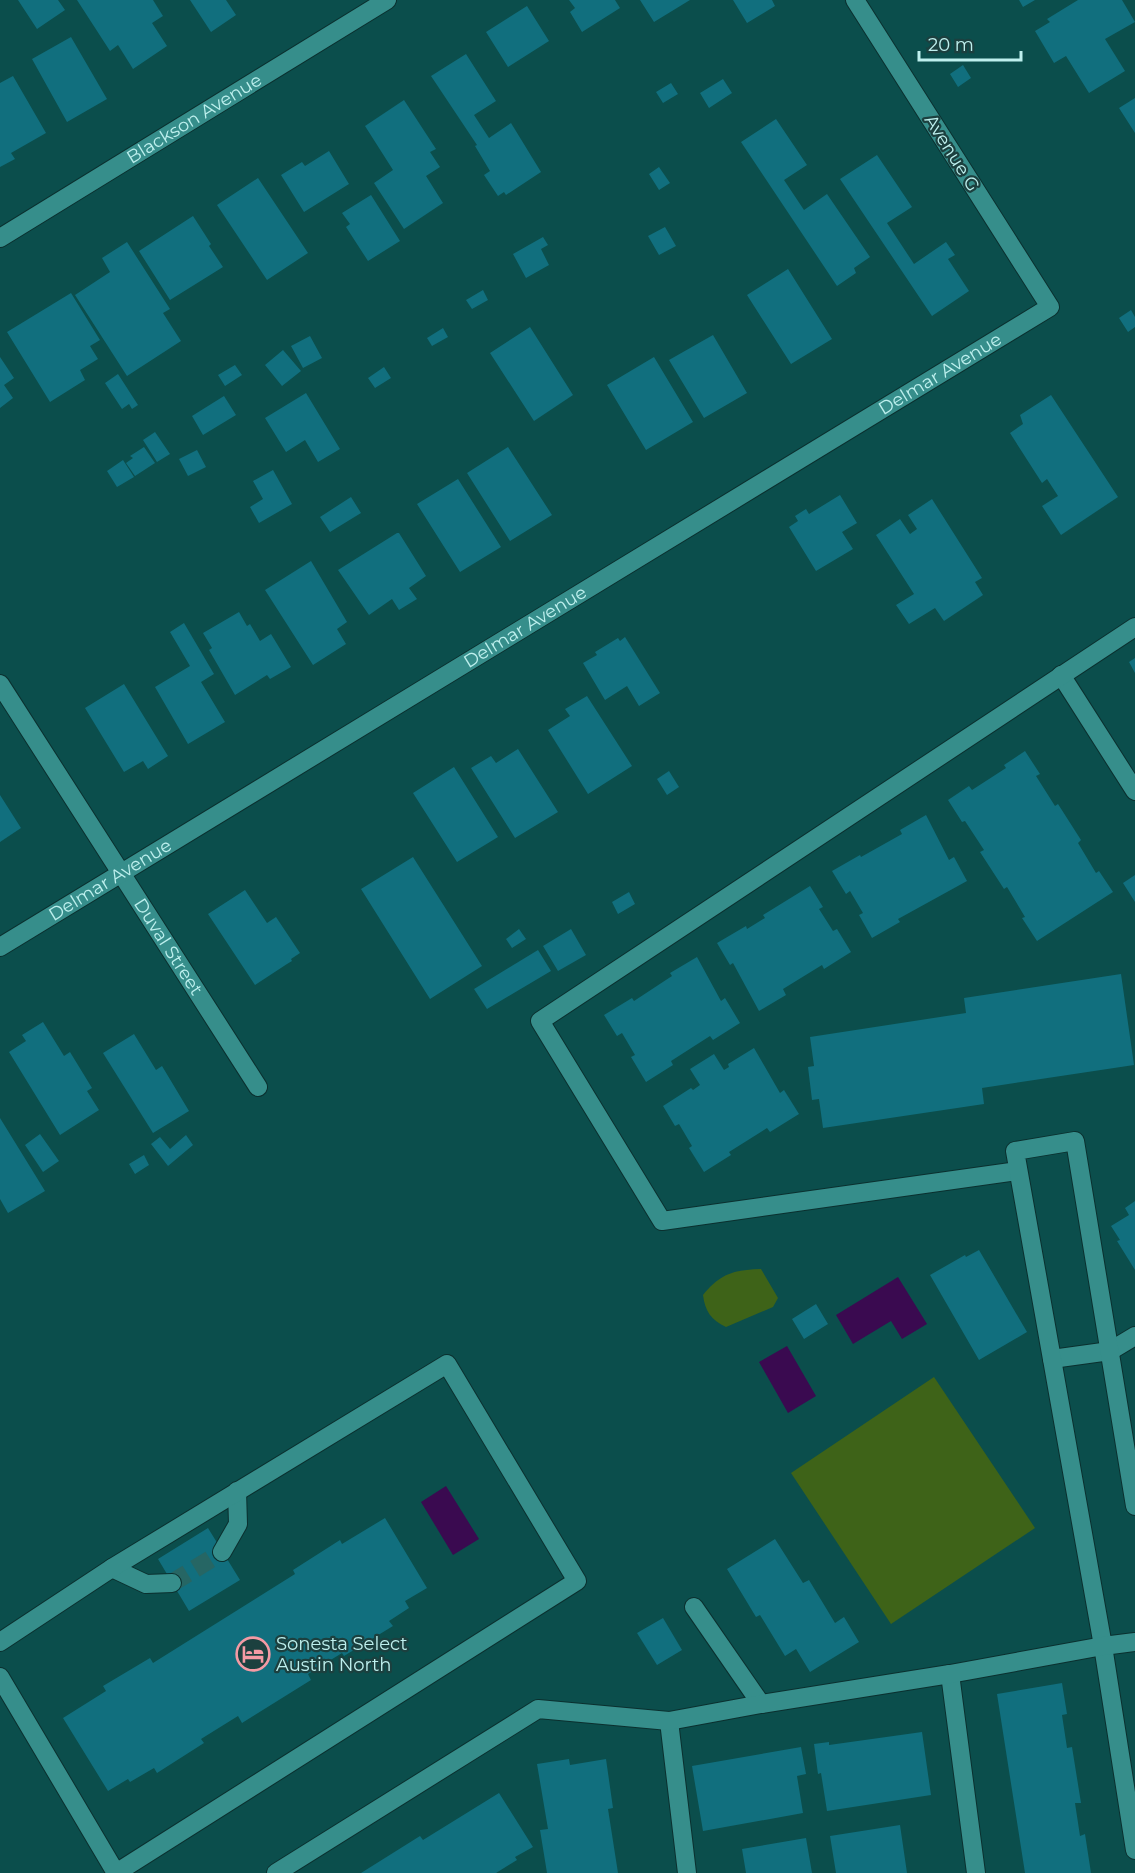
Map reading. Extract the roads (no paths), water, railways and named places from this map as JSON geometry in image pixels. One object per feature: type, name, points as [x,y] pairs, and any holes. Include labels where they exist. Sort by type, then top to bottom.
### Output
[{"type":"street","name":"Blackson Avenue","points":[[0,238],[387,0]]},
{"type":"street","name":"Avenue G","points":[[855,0],[1050,307]]},
{"type":"street","name":"Delmar Avenue","points":[[0,947],[1050,307]]},
{"type":"street","points":[[1018,1171],[662,1221],[540,1021],[1135,627]]},
{"type":"street","points":[[1061,675],[1135,791]]},
{"type":"street","name":"Duval Street","points":[[0,684],[258,1087]]},
{"type":"street","points":[[1135,1506],[1075,1141],[1015,1151],[1103,1646],[1135,1850]]},
{"type":"street","points":[[1052,1359],[1110,1351],[1135,1336]]},
{"type":"street","points":[[0,1642],[112,1568],[447,1364],[577,1581],[116,1873],[0,1677]]},
{"type":"street","points":[[222,1552],[238,1524],[237,1491]]},
{"type":"street","points":[[112,1568],[146,1584],[172,1583]]},
{"type":"street","points":[[694,1607],[761,1704]]},
{"type":"street","points":[[276,1873],[538,1709],[669,1721],[1135,1642]]},
{"type":"street","points":[[950,1674],[976,1873]]},
{"type":"street","points":[[669,1721],[687,1873]]},
{"type":"tunnel","points":[[172,1583],[222,1552]]},
{"type":"place","name":"Sonesta Select Austin North","points":[[253,1654]]}]
